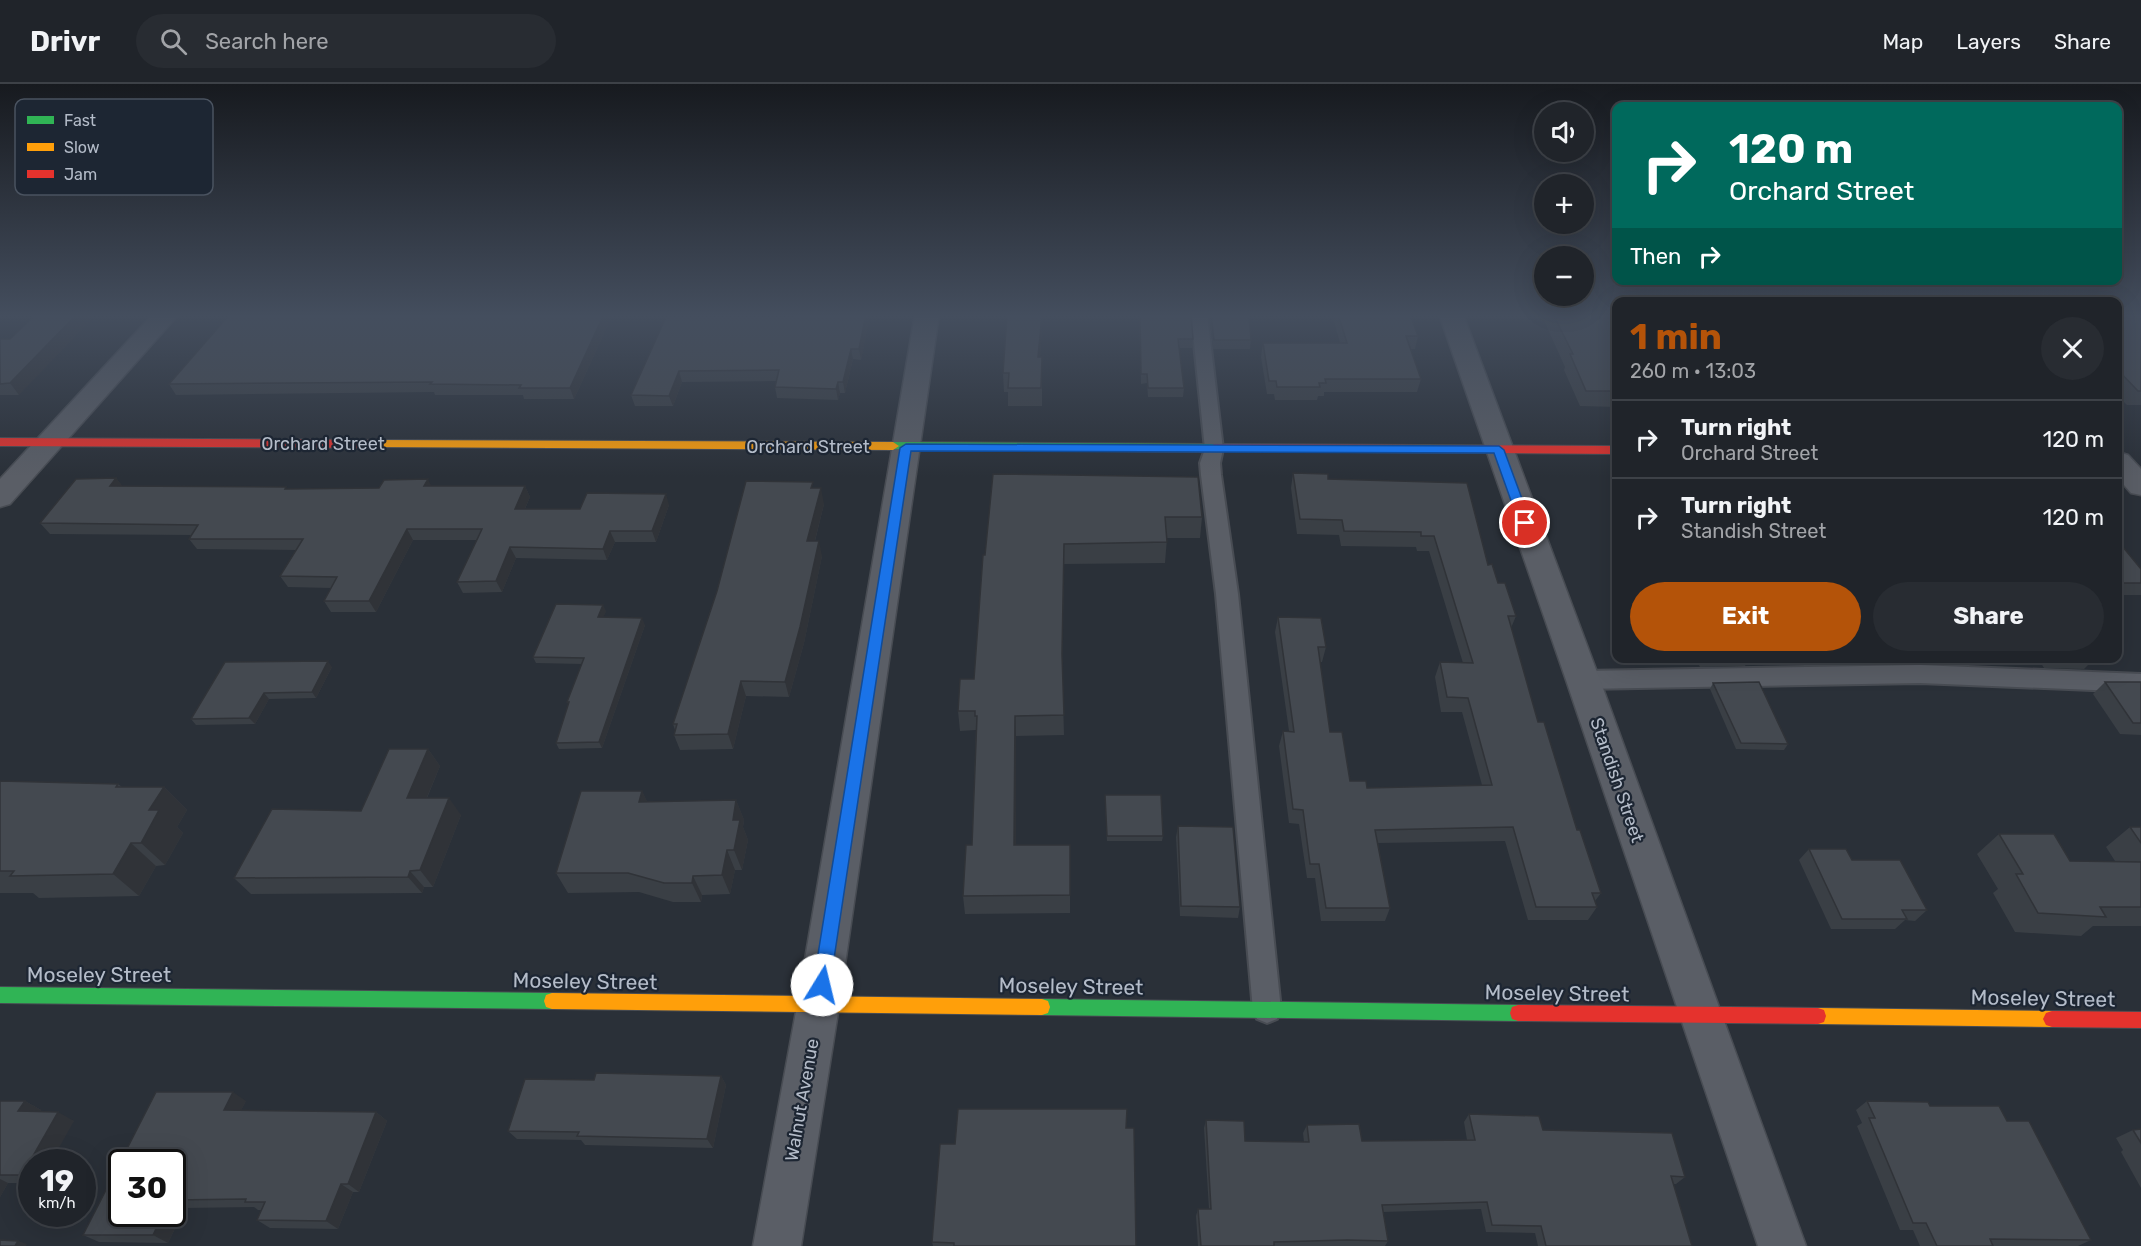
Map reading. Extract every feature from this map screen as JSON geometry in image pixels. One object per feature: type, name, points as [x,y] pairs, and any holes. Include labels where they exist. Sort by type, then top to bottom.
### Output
[{"type":"street","points":[[0,497],[117,368]]},
{"type":"street","name":"Walnut Avenue","points":[[777,1246],[818,1006],[919,368]]},
{"type":"street","name":"Standish Street","points":[[1470,368],[1583,680],[1782,1246]]},
{"type":"street","name":"Orchard Street","points":[[0,442],[1612,450]]},
{"type":"street","points":[[2122,452],[2141,452]]},
{"type":"street","points":[[2122,465],[2141,486]]},
{"type":"street","name":"Moseley Street","points":[[0,995],[2141,1020]]},
{"type":"lane","points":[[1205,368],[1214,449],[1210,463],[1211,475],[1227,594],[1267,1010]]},
{"type":"lane","points":[[1583,680],[1920,674],[2141,683]]},
{"type":"building","points":[[0,368],[24,368],[10,383],[0,384]]},
{"type":"building","points":[[183,368],[579,368],[570,388],[430,384],[432,382],[169,384]]},
{"type":"building","points":[[643,368],[846,368],[843,382],[838,382],[836,389],[775,387],[779,370],[679,371],[669,396],[631,395]]},
{"type":"building","points":[[1003,368],[1042,368],[1041,388],[1008,388],[1009,373],[1003,373]]},
{"type":"building","points":[[1141,368],[1182,368],[1184,388],[1148,388],[1147,374],[1141,374]]},
{"type":"building","points":[[1267,368],[1417,368],[1421,379],[1325,379],[1326,383],[1319,383],[1320,387],[1277,387],[1276,381],[1269,381]]},
{"type":"building","points":[[1576,368],[1612,368],[1612,391],[1586,391]]},
{"type":"building","points":[[2122,368],[2141,368],[2141,391],[2138,391],[2122,374]]},
{"type":"building","points":[[1293,473],[1328,474],[1328,479],[1467,483],[1488,565],[1492,564],[1498,583],[1505,583],[1516,616],[1508,616],[1538,722],[1544,722],[1577,830],[1580,830],[1601,893],[1592,893],[1597,907],[1536,907],[1513,827],[1375,830],[1390,908],[1326,908],[1319,864],[1310,864],[1303,810],[1293,809],[1283,731],[1294,732],[1278,617],[1321,618],[1326,647],[1318,647],[1330,732],[1342,732],[1350,781],[1366,781],[1367,788],[1492,785],[1468,698],[1447,697],[1440,662],[1473,663],[1434,536],[1421,536],[1421,532],[1344,531],[1342,520],[1300,519]]},
{"type":"building","points":[[993,474],[1198,477],[1202,517],[1165,517],[1167,542],[1064,544],[1062,654],[1064,715],[1015,716],[1014,845],[1070,845],[1070,895],[963,896],[966,845],[972,845],[977,716],[975,716],[975,711],[958,711],[960,679],[974,679],[983,555],[985,555]]},
{"type":"building","points":[[116,478],[110,486],[379,488],[384,480],[428,479],[424,486],[525,486],[515,509],[580,509],[587,493],[666,494],[652,531],[610,531],[603,549],[510,547],[496,581],[457,582],[482,529],[407,529],[369,601],[324,601],[337,577],[280,576],[303,539],[189,539],[198,525],[40,523],[76,479]]},
{"type":"building","points":[[746,481],[813,482],[811,488],[821,488],[807,541],[819,541],[785,682],[741,681],[728,734],[674,735],[677,724],[673,724],[717,591]]},
{"type":"building","points":[[2122,546],[2141,569],[2141,583],[2122,583]]},
{"type":"building","points":[[556,604],[603,605],[598,617],[642,618],[599,742],[556,743],[569,702],[567,702],[584,658],[533,657]]},
{"type":"building","points":[[328,661],[312,692],[264,693],[249,718],[191,719],[225,662]]},
{"type":"building","points":[[1759,682],[1788,744],[1741,743],[1713,683]]},
{"type":"building","points":[[2105,682],[2141,682],[2141,723],[2133,723]]},
{"type":"building","points":[[389,749],[428,749],[407,798],[449,798],[420,870],[410,871],[408,877],[234,878],[272,809],[361,811]]},
{"type":"building","points":[[0,781],[164,787],[149,810],[159,810],[141,843],[131,843],[113,874],[10,876],[14,871],[0,871]]},
{"type":"building","points":[[581,791],[642,791],[639,802],[736,800],[733,820],[740,820],[734,850],[727,850],[722,875],[693,876],[692,883],[664,883],[628,873],[556,873]]},
{"type":"building","points":[[1105,795],[1161,795],[1163,836],[1107,836]]},
{"type":"building","points":[[1178,826],[1233,827],[1240,907],[1181,906]]},
{"type":"building","points":[[2130,827],[2141,827],[2141,843]]},
{"type":"building","points":[[1999,834],[2054,834],[2070,861],[2141,862],[2141,907],[2100,907],[2106,917],[2038,913],[2016,874],[2023,874]]},
{"type":"building","points":[[1809,849],[1846,849],[1852,860],[1900,860],[1927,910],[1902,910],[1907,919],[1842,919]]},
{"type":"building","points":[[596,1073],[721,1076],[707,1139],[577,1136],[579,1132],[508,1131],[525,1079],[594,1080]]},
{"type":"building","points":[[156,1092],[233,1092],[224,1110],[376,1112],[348,1184],[341,1184],[326,1221],[257,1220],[265,1202],[245,1202],[246,1199],[186,1200],[186,1149],[127,1149]]},
{"type":"building","points":[[0,1101],[25,1101],[18,1111],[58,1112],[37,1149],[18,1149],[18,1175],[0,1175]]},
{"type":"building","points":[[1867,1101],[1928,1102],[1930,1106],[1999,1106],[2007,1121],[2029,1121],[2091,1240],[1990,1239],[1993,1246],[1937,1246],[1926,1223],[1913,1223],[1869,1118],[1875,1118]]},
{"type":"building","points":[[958,1109],[1127,1109],[1126,1128],[1134,1128],[1136,1246],[954,1246],[954,1243],[932,1242],[940,1144],[955,1144]]},
{"type":"building","points":[[1469,1114],[1539,1116],[1543,1130],[1672,1133],[1685,1177],[1671,1176],[1692,1246],[1546,1246],[1541,1226],[1492,1225],[1487,1202],[1382,1205],[1388,1241],[1347,1240],[1274,1242],[1274,1246],[1201,1246],[1198,1209],[1211,1209],[1206,1120],[1244,1121],[1245,1141],[1309,1142],[1307,1125],[1359,1124],[1362,1141],[1475,1140]]},
{"type":"building","points":[[2141,1129],[2141,1143],[2133,1130]]},
{"type":"building","points":[[108,1186],[108,1227],[157,1227],[153,1235],[83,1235],[87,1227],[96,1227],[96,1210]]},
{"type":"building","points":[[0,1240],[18,1241],[15,1246],[0,1246]]},
{"type":"traffic: fast","points":[[893,446],[1214,448]]},
{"type":"traffic: fast","points":[[0,995],[552,1001]]},
{"type":"traffic: fast","points":[[1042,1007],[1518,1013]]},
{"type":"traffic: slow","points":[[377,444],[893,446]]},
{"type":"traffic: slow","points":[[552,1001],[1042,1007]]},
{"type":"traffic: slow","points":[[1818,1016],[2052,1019]]},
{"type":"traffic: jam","points":[[0,442],[377,444]]},
{"type":"traffic: jam","points":[[1214,448],[1612,450]]},
{"type":"traffic: jam","points":[[1518,1013],[1818,1016]]},
{"type":"traffic: jam","points":[[2052,1019],[2141,1020]]},
{"type":"route","points":[[822,985],[906,448],[1499,450],[1525,523]]}]
